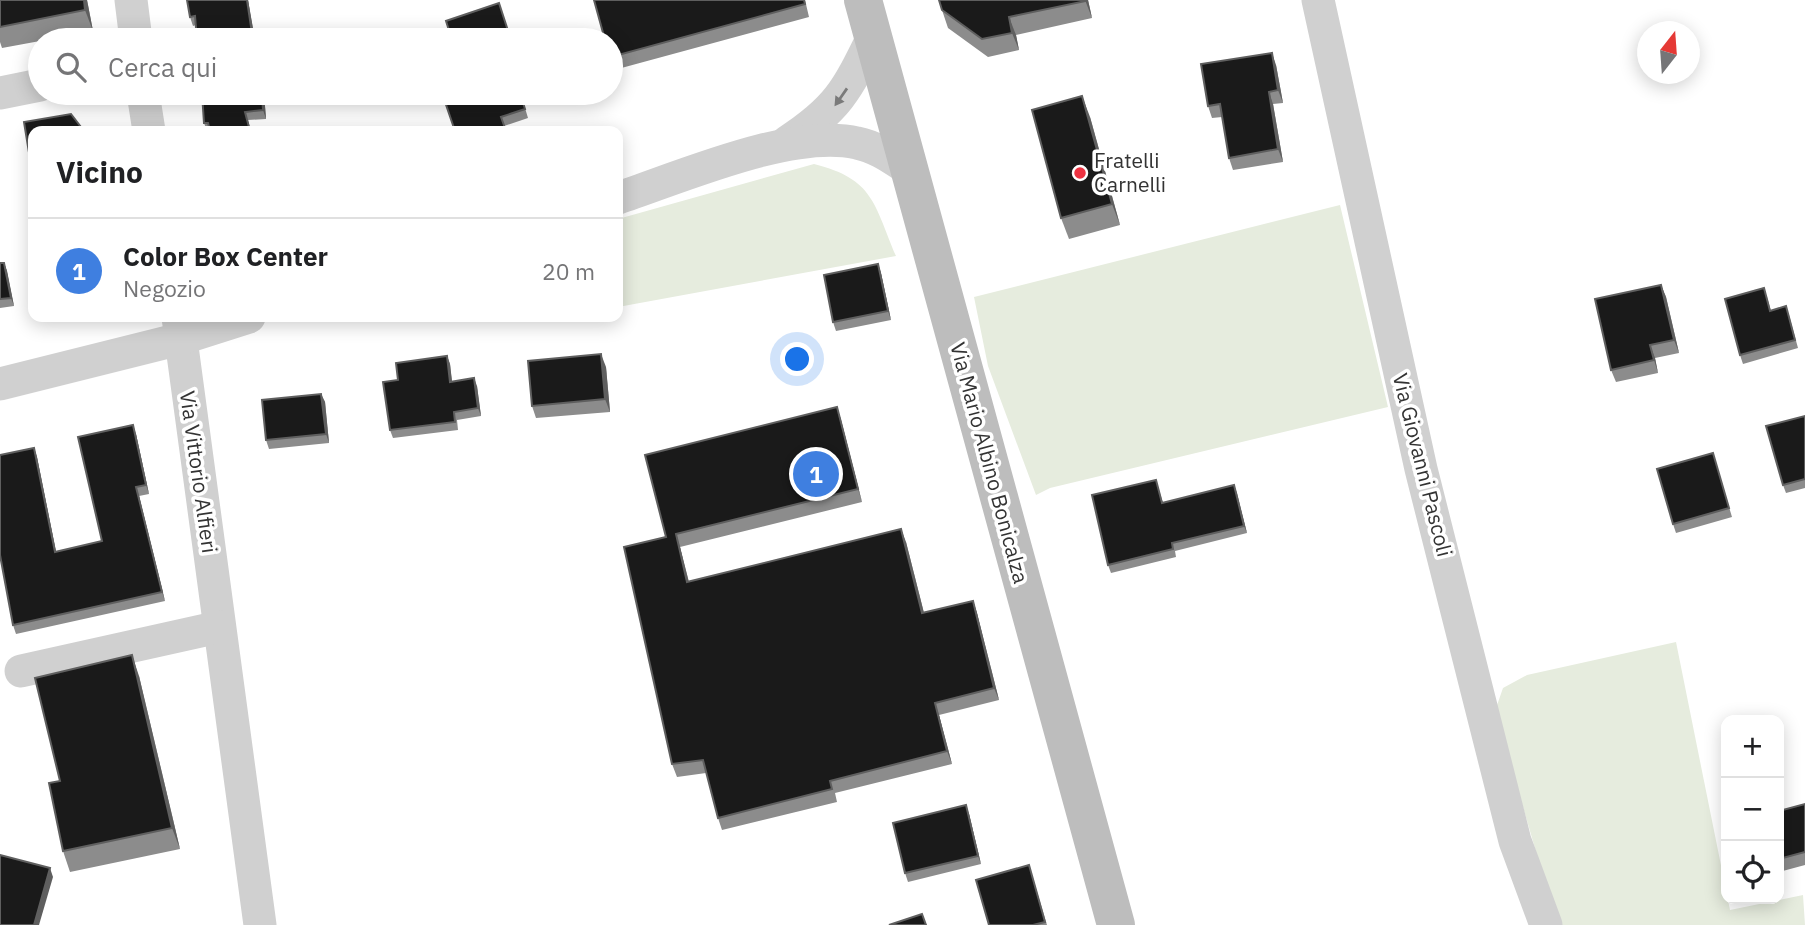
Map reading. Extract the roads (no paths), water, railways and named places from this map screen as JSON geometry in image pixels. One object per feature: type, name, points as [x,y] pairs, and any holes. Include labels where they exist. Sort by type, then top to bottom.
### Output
[{"type":"main road","name":"Via Mario Albino Bonicalza","points":[[863,0],[1116,925]]},
{"type":"street","points":[[131,0],[134,28]]},
{"type":"street","name":"Via Giovanni Pascoli","points":[[1318,0],[1421,469],[1515,841],[1546,925]]},
{"type":"street","points":[[785,144],[821,120],[842,97],[873,37]]},
{"type":"street","points":[[0,93],[28,87]]},
{"type":"street","points":[[145,105],[148,126]]},
{"type":"street","points":[[623,196],[785,144],[816,140],[856,142],[879,150],[910,170]]},
{"type":"street","points":[[0,384],[179,328],[217,322]]},
{"type":"street","name":"Via Vittorio Alfieri","points":[[179,328],[260,925]]},
{"type":"street","points":[[21,671],[219,626]]},
{"type":"place","name":"Fratelli Carnelli","points":[[1080,173]]},
{"type":"place","name":"Color Box Center","points":[[816,474]]}]
